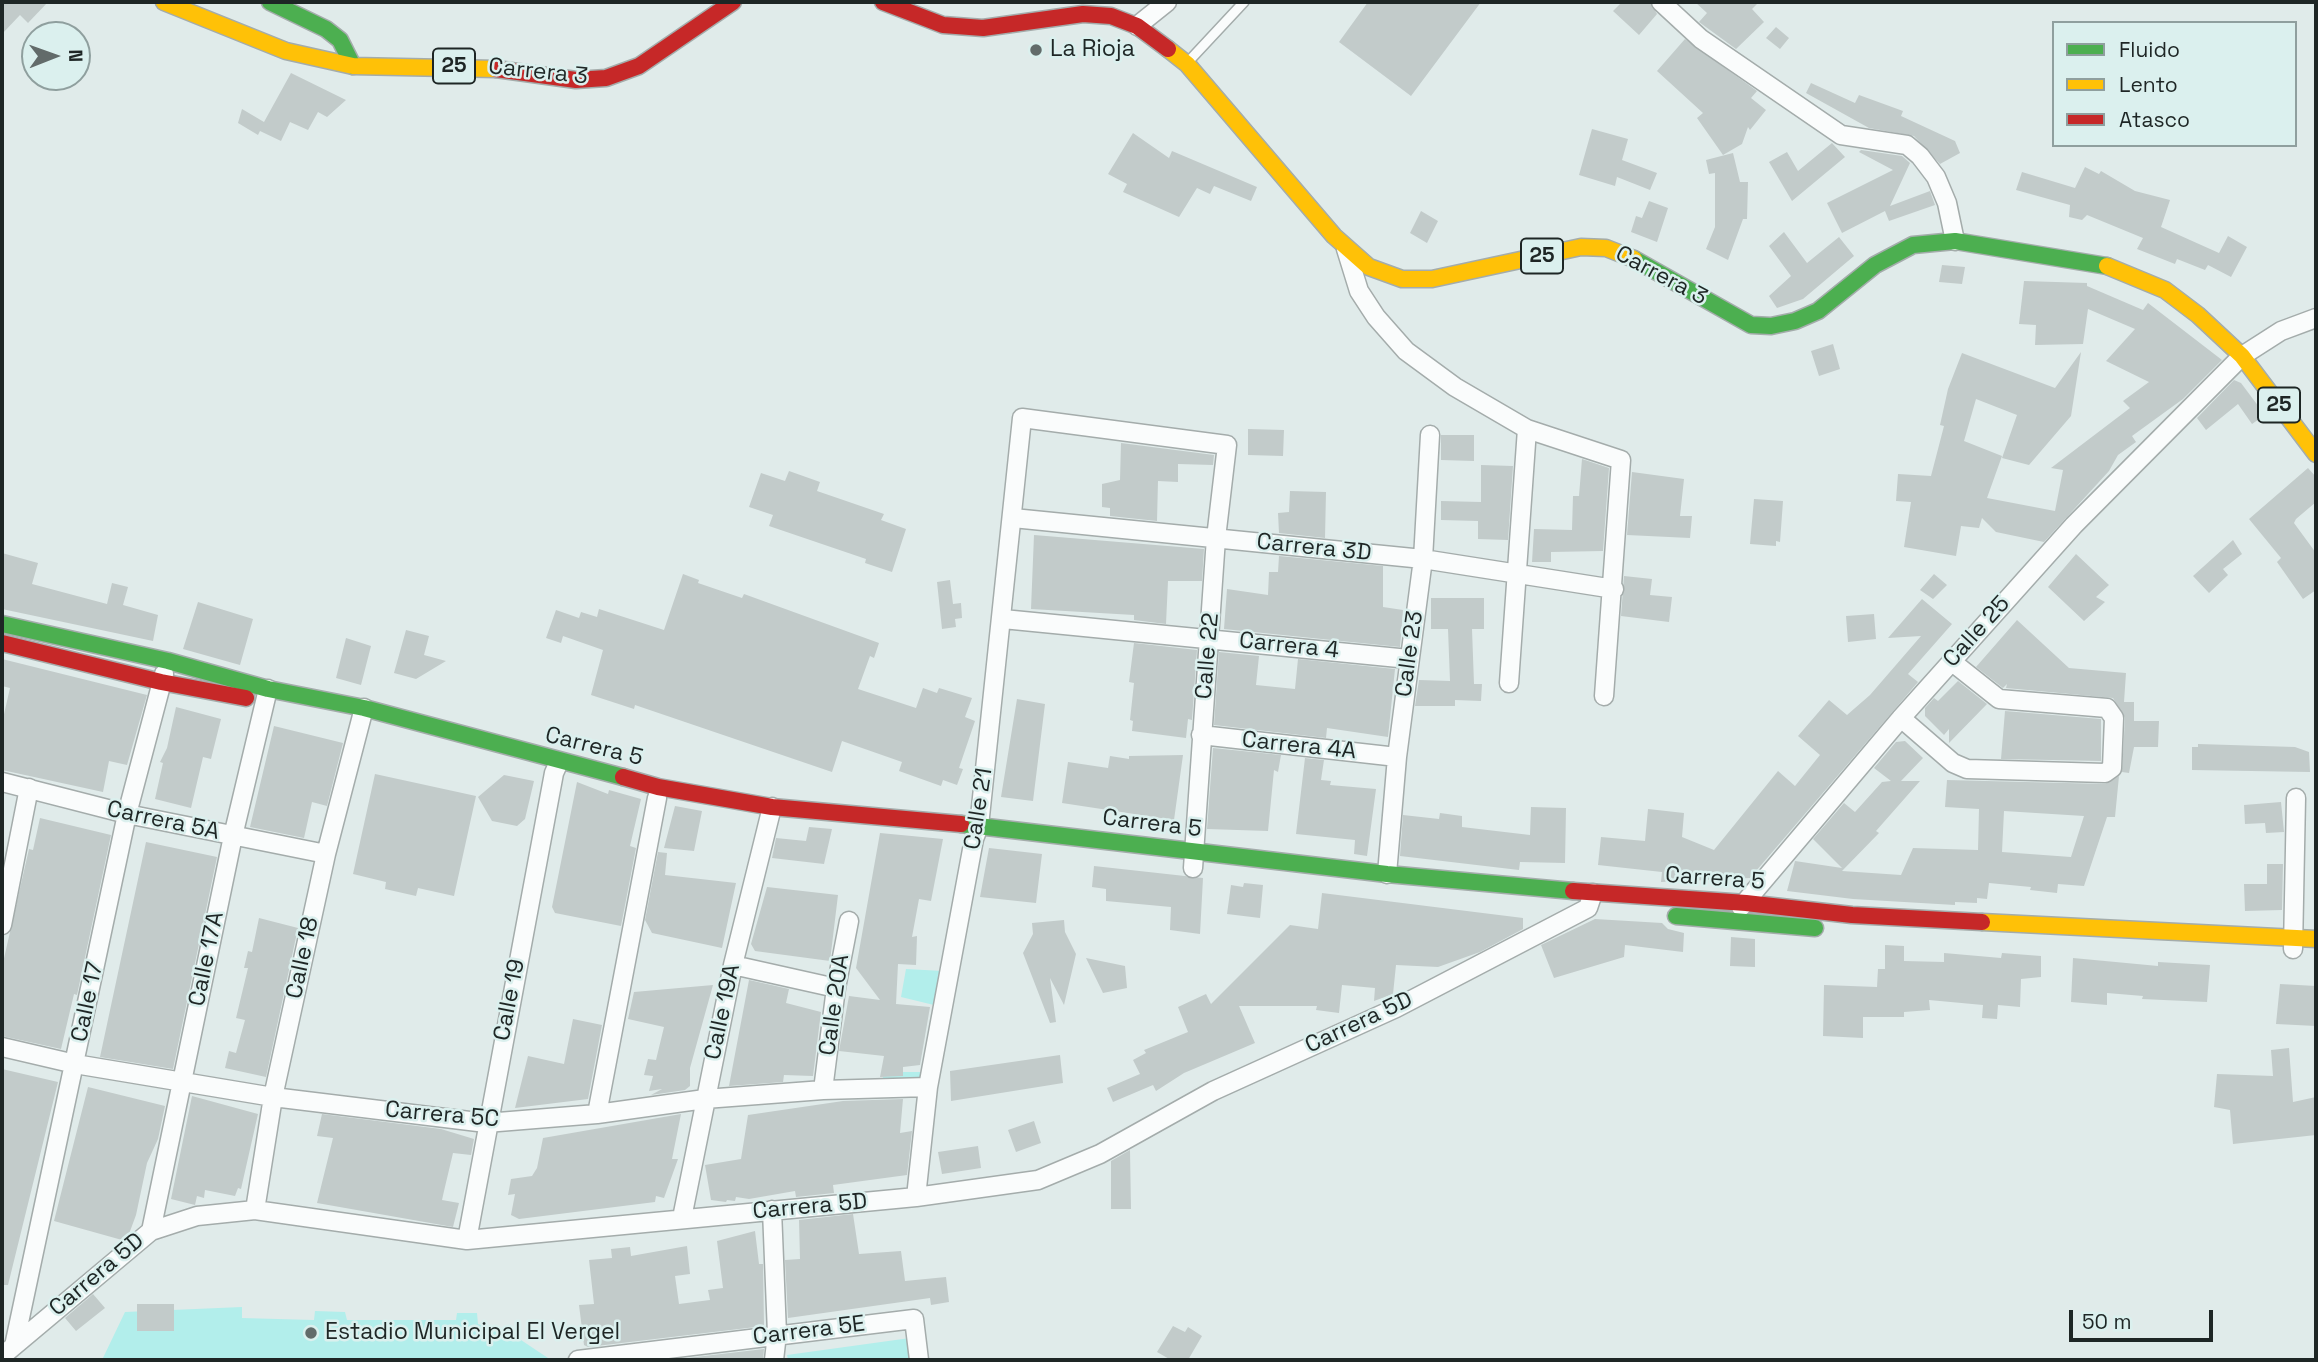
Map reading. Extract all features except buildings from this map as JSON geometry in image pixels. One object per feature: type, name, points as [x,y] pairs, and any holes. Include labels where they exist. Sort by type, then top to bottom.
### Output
[{"type":"street","name":"Carrera 3","points":[[164,2],[286,51],[353,66],[476,66],[576,80],[606,78],[639,66],[733,2]]},
{"type":"street","points":[[270,2],[326,29],[340,40],[353,66]]},
{"type":"street","name":"Carrera 3","points":[[883,2],[943,25],[982,28],[1065,12],[1111,16],[1137,26],[1187,64],[1334,236],[1369,267],[1402,279],[1432,279],[1581,247],[1606,248],[1632,258],[1751,325],[1771,326],[1795,321],[1818,311],[1875,265],[1913,245],[1955,241],[2091,261],[2127,271],[2165,290],[2199,314],[2242,356]]},
{"type":"street","points":[[1137,26],[1167,2]]},
{"type":"street","points":[[1661,2],[1701,39],[1841,135],[1907,145],[1936,177],[1947,203],[1955,241]]},
{"type":"street","points":[[1344,243],[1359,291],[1376,317],[1406,351],[1455,387],[1527,429],[1621,460],[1614,589],[1604,696]]},
{"type":"street","points":[[2242,356],[2281,331],[2316,318]]},
{"type":"street","name":"25","points":[[2242,356],[2316,454]]},
{"type":"street","name":"Calle 25","points":[[1725,920],[1746,903],[1901,718],[2074,525],[2242,356]]},
{"type":"street","name":"Calle 22","points":[[1022,418],[1227,445],[1216,538],[1194,860]]},
{"type":"street","name":"Calle 21","points":[[916,1198],[928,1087],[977,832],[1003,619],[1022,418]]},
{"type":"street","points":[[1510,683],[1527,429]]},
{"type":"street","name":"Calle 23","points":[[1387,874],[1397,757],[1423,559],[1430,435]]},
{"type":"street","name":"Carrera 3D","points":[[1013,518],[1423,559],[1614,589]]},
{"type":"street","name":"Carrera 4","points":[[1003,619],[1210,637],[1409,659]]},
{"type":"street","name":"Carrera 5","points":[[2,624],[168,661],[265,695]]},
{"type":"street","name":"Carrera 5","points":[[2,643],[162,682],[265,695],[363,715],[557,767],[657,798],[977,832],[1194,860],[1591,900],[1746,903],[1852,915],[2293,944],[2316,953]]},
{"type":"street","name":"Calle 17","points":[[8,1351],[75,1064],[127,814],[168,661]]},
{"type":"street","points":[[1901,718],[1953,763],[1967,769],[2105,773],[2112,768],[2114,718],[2107,708],[1999,699],[1951,661]]},
{"type":"street","name":"Calle 17A","points":[[150,1231],[265,695]]},
{"type":"street","name":"Calle 18","points":[[255,1210],[273,1097],[326,854],[363,715]]},
{"type":"street","name":"Carrera 4A","points":[[1201,735],[1397,757]]},
{"type":"street","name":"Carrera 5","points":[[557,767],[771,811]]},
{"type":"street","name":"Calle 19","points":[[467,1240],[486,1123],[557,767]]},
{"type":"street","name":"Carrera 5A","points":[[2,782],[127,814],[326,854]]},
{"type":"street","points":[[2,925],[29,788]]},
{"type":"street","points":[[597,1114],[657,798]]},
{"type":"street","points":[[2293,944],[2296,799]]},
{"type":"street","name":"Calle 19A","points":[[682,1218],[733,965],[771,811]]},
{"type":"street","name":"Carrera 5","points":[[1194,860],[1387,874],[1591,900],[1650,913],[1829,930],[2293,944],[2316,939]]},
{"type":"street","name":"Carrera 5D","points":[[8,1351],[150,1231],[197,1216],[255,1210],[467,1240],[916,1198],[1038,1180],[1100,1154],[1213,1091],[1396,1008],[1591,900]]},
{"type":"street","name":"Calle 20A","points":[[823,1090],[836,988],[849,922]]},
{"type":"street","points":[[733,965],[836,988]]},
{"type":"street","name":"Carrera 5C","points":[[2,1047],[75,1064],[273,1097],[486,1123],[597,1114],[705,1099],[823,1090],[928,1087]]},
{"type":"street","points":[[772,1210],[777,1334],[774,1360]]},
{"type":"street","name":"Carrera 5E","points":[[578,1360],[914,1319],[919,1360]]},
{"type":"lane","points":[[1187,64],[1244,2]]},
{"type":"shaded area","points":[[906,969],[943,971],[940,1006],[923,1082],[883,1084],[883,1072],[923,1072],[938,1006],[901,997]]},
{"type":"shaded area","name":"Estadio Municipal El Vergel","points":[[242,1307],[242,1318],[314,1320],[315,1311],[345,1312],[347,1320],[456,1320],[457,1313],[477,1313],[478,1324],[515,1336],[551,1360],[102,1360],[125,1312]]},
{"type":"shaded area","points":[[910,1338],[913,1360],[788,1360],[787,1355]]},
{"type":"traffic: fast","points":[[270,2],[326,29],[340,40],[353,66]]},
{"type":"traffic: fast","points":[[1634,259],[1751,325],[1771,326],[1795,321],[1818,311],[1875,265],[1913,245],[1955,241],[2107,266]]},
{"type":"traffic: fast","points":[[2,624],[168,661],[268,689],[364,708],[623,777]]},
{"type":"traffic: fast","points":[[961,824],[1387,874],[1573,891]]},
{"type":"traffic: fast","points":[[1676,916],[1815,928]]},
{"type":"traffic: slow","points":[[164,2],[286,51],[353,66],[496,69]]},
{"type":"traffic: slow","points":[[1168,49],[1187,64],[1334,236],[1369,267],[1402,279],[1432,279],[1581,247],[1606,248],[1634,259]]},
{"type":"traffic: slow","points":[[2107,266],[2165,290],[2198,315],[2242,356],[2316,454]]},
{"type":"traffic: slow","points":[[1982,922],[2316,939]]},
{"type":"traffic: jam","points":[[496,69],[576,80],[606,78],[639,66],[733,2]]},
{"type":"traffic: jam","points":[[883,2],[943,25],[983,28],[1083,14],[1111,16],[1137,26],[1168,49]]},
{"type":"traffic: jam","points":[[2,643],[161,682],[246,698]]},
{"type":"traffic: jam","points":[[623,777],[658,787],[772,807],[961,824]]},
{"type":"traffic: jam","points":[[1573,891],[1746,903],[1852,915],[1982,922]]},
{"type":"place","name":"La Rioja","points":[[1036,50]]},
{"type":"place","name":"Estadio Municipal El Vergel","points":[[311,1333]]}]
